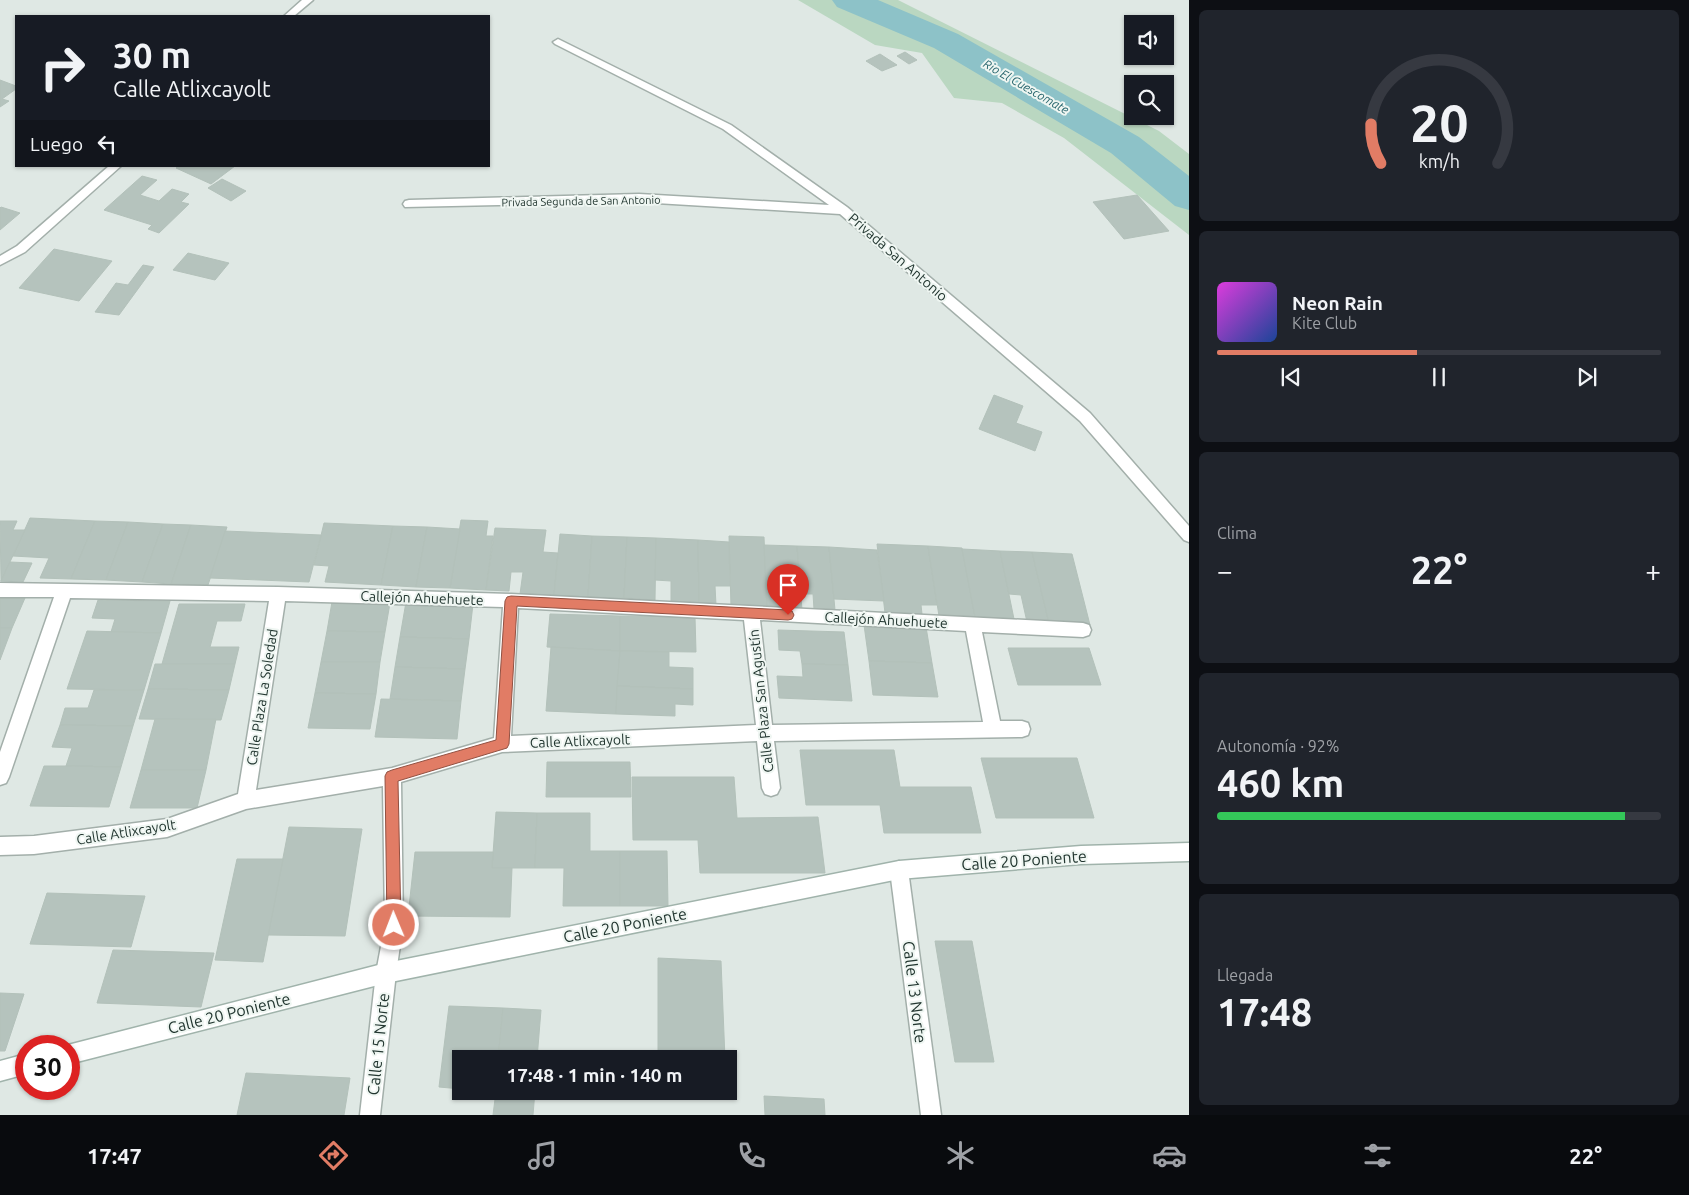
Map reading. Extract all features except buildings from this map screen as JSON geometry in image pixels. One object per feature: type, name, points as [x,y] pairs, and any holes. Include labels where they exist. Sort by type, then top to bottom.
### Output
[{"type":"street","points":[[290,15],[308,0]]},
{"type":"street","name":"Privada San Antonio","points":[[558,42],[727,127],[843,210],[1085,417],[1189,536]]},
{"type":"street","points":[[0,261],[21,249],[115,167]]},
{"type":"street","name":"Privada Segunda de San Antonio","points":[[409,204],[638,198],[843,210]]},
{"type":"street","name":"Callejón Ahuehuete","points":[[0,590],[278,594],[511,601],[1083,630]]},
{"type":"street","points":[[0,777],[64,592]]},
{"type":"street","name":"Calle Plaza La Soledad","points":[[246,800],[278,594]]},
{"type":"street","points":[[502,744],[511,601]]},
{"type":"street","name":"Calle Plaza San Agustín","points":[[752,613],[771,788]]},
{"type":"street","points":[[972,625],[993,729]]},
{"type":"street","name":"Calle Atlixcayolt","points":[[0,846],[34,845],[167,828],[246,800],[392,776],[502,744],[765,733],[1022,729]]},
{"type":"street","name":"Calle 15 Norte","points":[[370,1115],[386,973],[394,925],[392,776]]},
{"type":"street","name":"Calle 20 Poniente","points":[[80,1051],[386,973],[899,870],[1081,855],[1189,852]]},
{"type":"street","name":"Calle 13 Norte","points":[[899,870],[931,1115]]},
{"type":"street","points":[[0,1071],[15,1067]]},
{"type":"green space","points":[[798,0],[898,0],[1124,113],[1124,125],[1147,125],[1159,131],[1189,154],[1189,235],[1064,138],[1002,103],[954,98],[922,53],[875,45]]},
{"type":"waterway","name":"Rio El Cuescomate","points":[[849,0],[946,41],[1125,145],[1189,197]]},
{"type":"route","points":[[394,925],[392,776],[502,744],[511,601],[788,615]]}]
